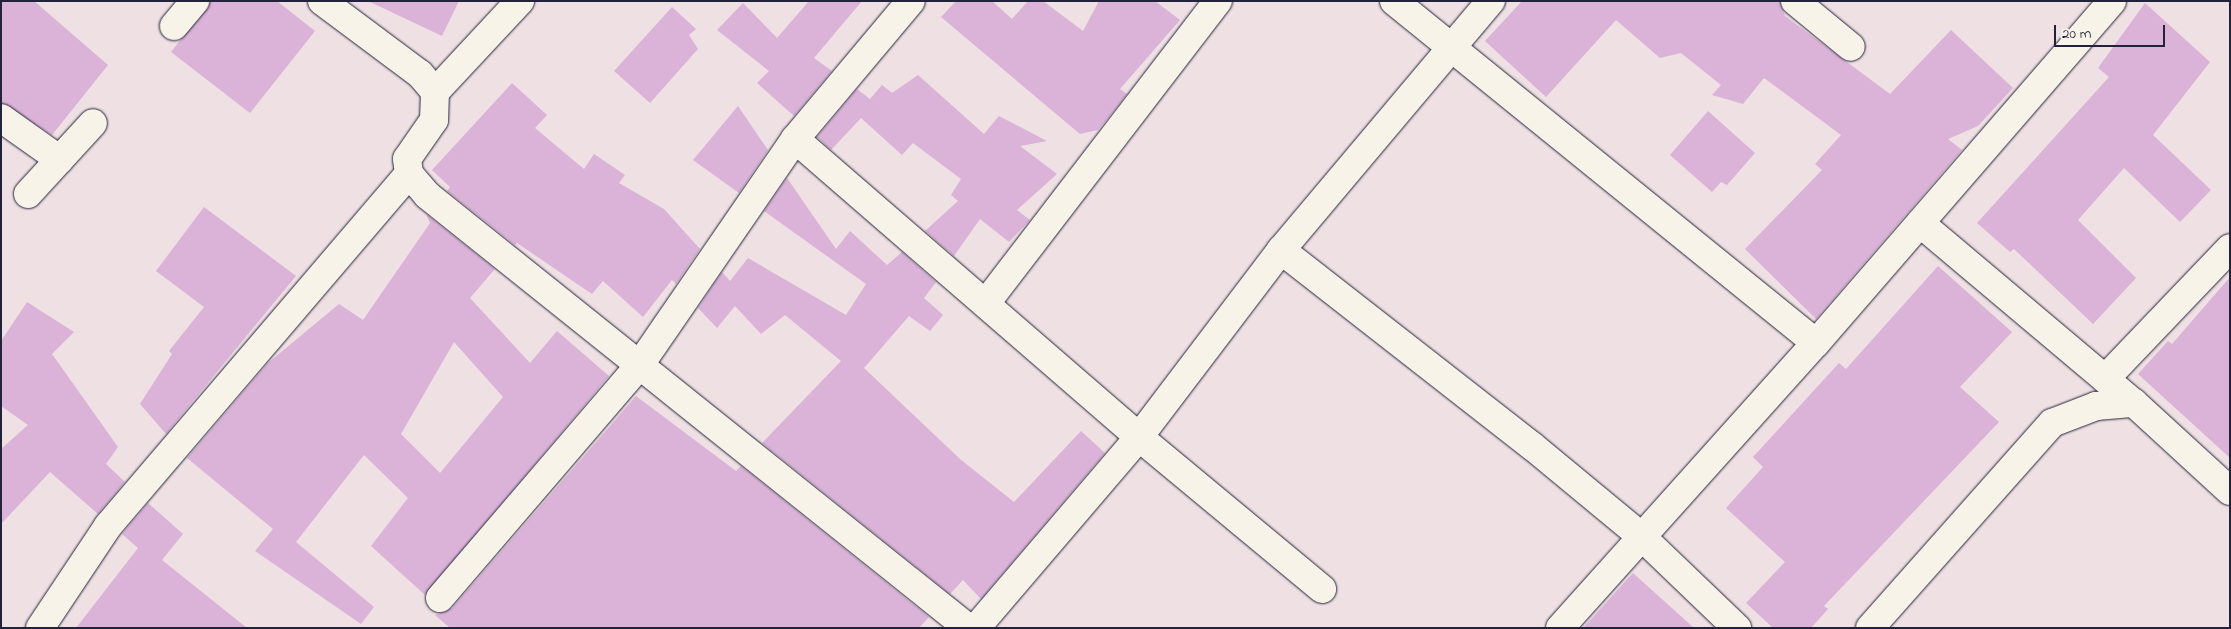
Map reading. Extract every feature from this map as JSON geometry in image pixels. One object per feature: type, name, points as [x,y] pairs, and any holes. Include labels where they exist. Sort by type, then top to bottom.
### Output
[{"type":"street","points":[[174,26],[194,1]]},
{"type":"street","points":[[322,1],[420,74],[435,92]]},
{"type":"street","points":[[520,1],[435,92],[434,120],[407,159],[409,174],[427,195],[968,628]]},
{"type":"street","points":[[440,598],[639,366],[796,140],[911,1]]},
{"type":"street","points":[[986,303],[1218,1]]},
{"type":"street","points":[[1394,1],[1454,46],[1816,344]]},
{"type":"street","points":[[976,628],[1139,437],[1281,250],[1491,1]]},
{"type":"street","points":[[1795,1],[1851,47]]},
{"type":"street","points":[[1560,628],[1816,344],[2112,1]]},
{"type":"street","points":[[1,118],[60,160]]},
{"type":"street","points":[[28,194],[93,123]]},
{"type":"street","points":[[796,140],[1139,437],[1322,588]]},
{"type":"street","points":[[40,628],[108,526],[409,174]]},
{"type":"street","points":[[1920,223],[2134,403],[2230,491]]},
{"type":"street","points":[[2105,378],[2230,248]]},
{"type":"street","points":[[1281,250],[1642,537],[1737,628]]},
{"type":"street","points":[[1870,628],[2052,424],[2096,406],[2134,403]]},
{"type":"building","points":[[1,1],[34,1],[108,65],[52,135],[1,103]]},
{"type":"building","points":[[211,1],[277,1],[315,31],[250,113],[171,52]]},
{"type":"building","points":[[368,1],[459,1],[442,36]]},
{"type":"building","points":[[809,1],[862,1],[814,58],[832,71],[794,116],[757,83],[769,71],[717,30],[743,3],[777,38]]},
{"type":"building","points":[[956,1],[992,1],[1012,19],[1028,1],[1043,1],[1083,31],[1099,1],[1155,1],[1180,20],[1120,89],[1127,94],[1098,130],[1080,134],[941,17]]},
{"type":"building","points":[[1522,1],[1780,1],[1785,16],[1890,94],[1951,30],[2013,88],[1978,126],[1948,139],[1962,150],[1816,319],[1745,249],[1822,170],[1815,164],[1841,135],[1764,78],[1743,104],[1712,95],[1721,85],[1681,53],[1660,58],[1616,20],[1546,97],[1485,41]]},
{"type":"building","points":[[2145,3],[2210,62],[2153,135],[2211,190],[2180,222],[2124,168],[2078,220],[2136,278],[2093,324],[2014,249],[2010,252],[1977,223],[2109,77],[2098,68]]},
{"type":"building","points":[[672,7],[696,29],[689,35],[698,49],[650,103],[614,71]]},
{"type":"building","points":[[918,75],[984,134],[999,116],[1047,141],[1020,146],[1057,174],[1017,210],[1030,220],[1009,242],[980,219],[954,256],[925,231],[958,201],[951,195],[961,179],[913,143],[902,155],[861,118],[831,150],[817,137],[857,89],[870,99],[882,85],[892,93]]},
{"type":"building","points":[[512,83],[547,115],[535,128],[584,169],[594,154],[625,175],[619,183],[664,209],[700,249],[676,284],[672,280],[643,317],[603,281],[592,294],[517,243],[515,245],[447,191],[450,187],[432,170]]},
{"type":"building","points":[[738,106],[768,150],[739,193],[693,160]]},
{"type":"building","points":[[1708,111],[1755,153],[1727,185],[1721,182],[1712,192],[1670,155]]},
{"type":"building","points":[[787,178],[836,249],[850,231],[887,265],[902,252],[936,282],[924,298],[943,315],[930,331],[909,316],[864,368],[960,459],[1014,502],[1081,431],[1105,453],[981,599],[963,580],[950,594],[762,443],[841,361],[785,315],[761,334],[735,306],[717,328],[698,308],[722,272],[730,281],[748,258],[846,315],[866,284],[764,211]]},
{"type":"building","points":[[204,207],[296,276],[166,434],[140,404],[172,354],[169,351],[204,307],[156,271]]},
{"type":"building","points":[[426,214],[495,269],[470,298],[530,363],[557,331],[609,376],[425,595],[371,546],[408,498],[364,455],[296,542],[374,607],[361,624],[255,551],[273,529],[187,458],[268,363],[339,304],[363,320],[430,223]],"holes":[[[454,342],[503,397],[440,473],[401,434]]]},
{"type":"building","points":[[1938,266],[2012,332],[1960,387],[1999,422],[1824,606],[1828,609],[1811,628],[1773,628],[1746,603],[1785,562],[1726,508],[1763,467],[1753,457],[1839,363],[1846,369]]},
{"type":"building","points":[[2230,277],[2230,458],[2138,374],[2168,341],[2172,344]]},
{"type":"building","points":[[27,302],[74,332],[52,354],[118,447],[106,464],[125,482],[98,514],[50,472],[1,524],[1,449],[28,425],[1,406],[1,341]]},
{"type":"building","points":[[636,396],[736,471],[741,466],[929,617],[919,628],[450,628],[435,615],[452,608]]},
{"type":"building","points":[[148,503],[183,534],[162,560],[247,628],[76,628],[138,548],[122,534]]},
{"type":"building","points":[[1633,573],[1694,628],[1583,628]]}]
